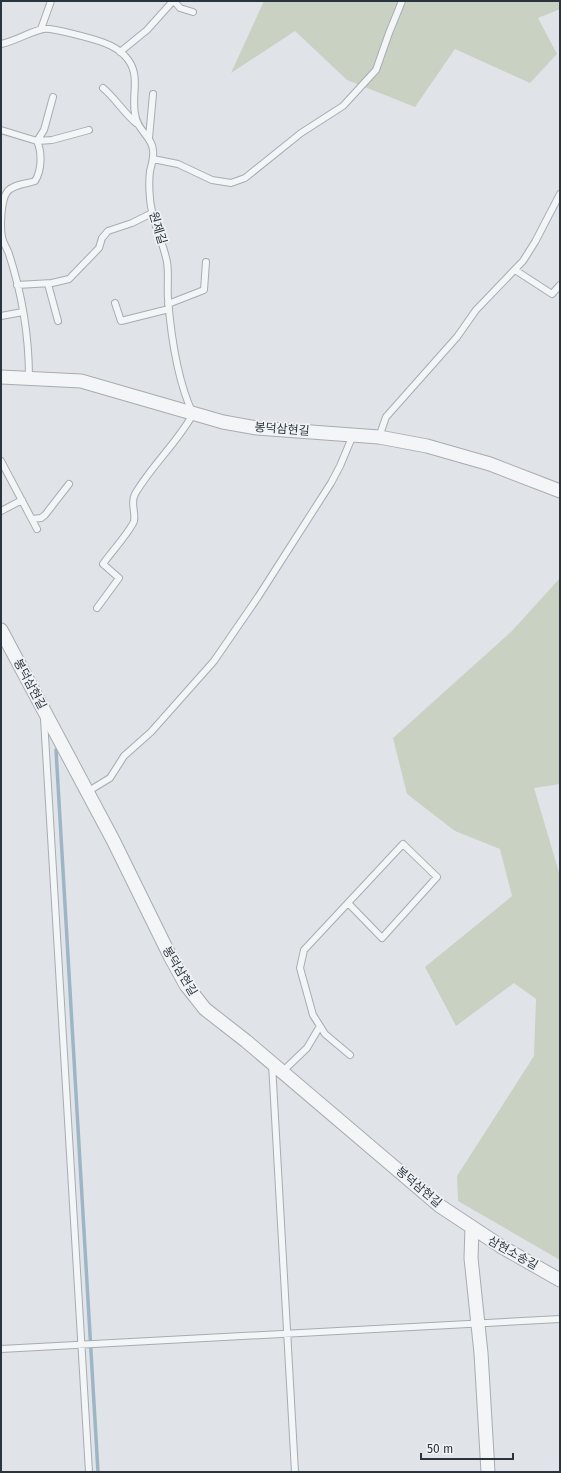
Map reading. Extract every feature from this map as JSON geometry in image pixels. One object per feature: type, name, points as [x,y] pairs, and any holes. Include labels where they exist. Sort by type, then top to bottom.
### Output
[{"type":"street","name":"봉덕삼현길","points":[[1,377],[81,381],[193,414],[223,422],[257,428],[283,431],[353,433],[379,436],[427,446],[490,464],[560,491]]},
{"type":"street","name":"봉덕삼현길","points":[[1,630],[87,792],[186,985],[205,1009],[272,1063],[440,1206],[469,1227]]},
{"type":"street","name":"삼현소송길","points":[[469,1227],[560,1280]]},
{"type":"street","points":[[469,1227],[471,1258],[479,1323],[488,1472]]},
{"type":"lane","points":[[41,29],[51,1]]},
{"type":"lane","points":[[120,52],[147,30],[173,1],[180,8],[193,12]]},
{"type":"lane","points":[[153,159],[178,164],[212,180],[231,183],[245,178],[301,133],[343,106],[376,70],[389,32],[402,1]]},
{"type":"lane","points":[[1,44],[41,29],[58,30],[102,42],[120,52],[134,67],[134,112],[136,123]]},
{"type":"lane","name":"원제길","points":[[103,88],[116,99],[124,113],[136,123],[152,142],[153,159],[149,181],[152,213],[168,264],[168,306],[180,377],[185,398],[193,414]]},
{"type":"lane","points":[[149,138],[153,94]]},
{"type":"lane","points":[[29,378],[29,352],[23,312],[9,254],[2,237],[3,200],[7,192],[12,187],[35,181],[39,174],[40,153],[37,141],[44,130],[53,97]]},
{"type":"lane","points":[[1,130],[37,141],[52,140],[89,130]]},
{"type":"lane","points":[[379,436],[386,417],[457,337],[476,310],[515,270],[535,242],[560,194]]},
{"type":"lane","points":[[17,285],[61,282],[77,272],[99,248],[102,238],[108,231],[132,223],[152,213]]},
{"type":"lane","points":[[115,303],[121,321],[168,306],[204,290],[206,262]]},
{"type":"lane","points":[[515,270],[552,294],[560,285]]},
{"type":"lane","points":[[48,284],[58,321]]},
{"type":"lane","points":[[1,316],[23,312]]},
{"type":"lane","points":[[97,608],[119,578],[103,564],[134,521],[133,500],[135,495],[142,483],[177,440],[193,414]]},
{"type":"lane","points":[[87,792],[110,778],[124,756],[151,732],[214,662],[258,597],[331,483],[344,459],[353,433]]},
{"type":"lane","points":[[1,461],[37,529]]},
{"type":"lane","points":[[32,519],[45,516],[69,484]]},
{"type":"lane","points":[[1,511],[22,500]]},
{"type":"lane","points":[[44,711],[89,1472]]},
{"type":"lane","points":[[348,903],[382,938],[437,877],[403,844],[304,950],[300,968],[313,1015],[325,1034],[350,1055]]},
{"type":"lane","points":[[282,1072],[307,1048],[320,1026]]},
{"type":"lane","points":[[272,1063],[295,1472]]},
{"type":"lane","points":[[1,1349],[560,1319]]},
{"type":"green space","points":[[264,1],[560,1],[560,9],[538,18],[557,54],[530,83],[455,49],[415,107],[347,80],[295,31],[231,73]]},
{"type":"green space","points":[[560,578],[560,784],[534,788],[560,876],[560,1260],[458,1201],[457,1176],[534,1056],[536,999],[514,983],[456,1026],[425,967],[512,896],[500,849],[455,831],[407,794],[393,738],[512,631]]},
{"type":"waterway","points":[[56,750],[98,1472]]}]
